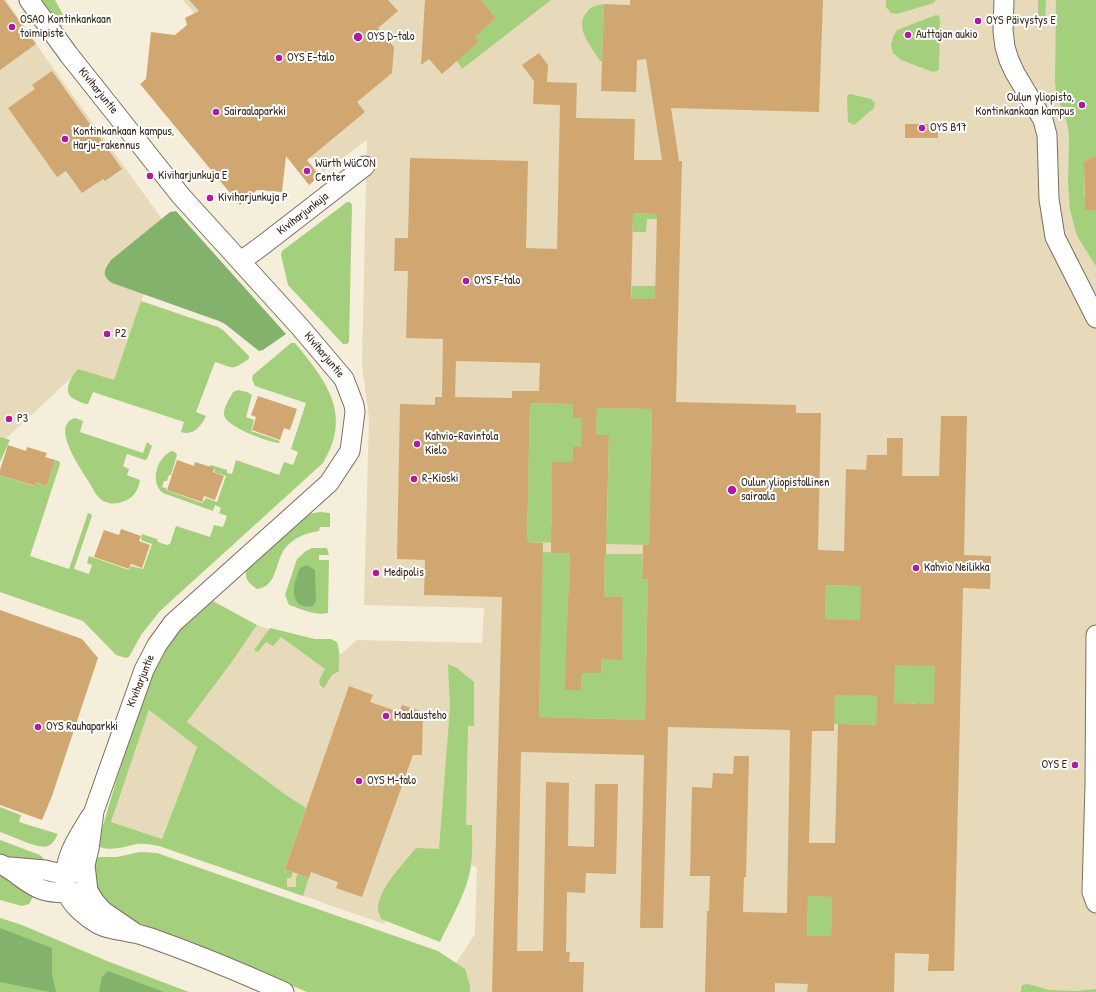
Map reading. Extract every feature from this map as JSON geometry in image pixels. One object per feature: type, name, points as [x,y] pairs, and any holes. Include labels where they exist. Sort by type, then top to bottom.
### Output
[{"type":"street","name":"Kiviharjuntie","points":[[29,0],[69,56],[181,196],[300,327],[344,379],[352,397],[355,412],[350,451],[329,482],[173,623],[157,645],[144,670],[94,811]]},
{"type":"street","points":[[1004,0],[1003,31],[1005,47],[1009,60],[1042,120],[1047,135],[1049,199],[1055,237],[1096,318]]},
{"type":"street","name":"Kiviharjunkuja","points":[[241,261],[365,166]]},
{"type":"street","points":[[1096,635],[1095,785],[1092,892],[1096,903]]},
{"type":"street","points":[[94,811],[89,849],[85,865],[88,891],[103,911],[135,933]]},
{"type":"street","points":[[94,811],[74,844],[68,860],[65,875],[67,894],[88,918],[112,929],[135,933],[190,952],[284,992]]},
{"type":"street","points":[[4,866],[45,870],[65,875],[86,872]]},
{"type":"street","points":[[4,866],[38,888],[67,894],[88,891]]},
{"type":"shaded area","name":"OSAO Kontinkankaan toimipiste","points":[[0,0],[6,0],[167,226],[110,393],[70,379],[0,444]]},
{"type":"shaded area","name":"Oulun yliopistollinen sairaala","points":[[183,0],[1096,0],[1096,992],[437,992],[475,934],[477,867],[427,854],[384,924],[272,885],[302,805],[286,795],[187,722],[257,625],[341,654],[357,640],[482,643],[484,608],[364,605],[369,418],[362,365],[367,140],[323,172]]},
{"type":"shaded area","points":[[149,710],[197,747],[162,839],[111,822]]},
{"type":"green space","points":[[41,0],[55,0],[67,22],[60,27]]},
{"type":"green space","points":[[481,0],[551,0],[462,69],[457,61],[479,42],[475,37],[496,18]]},
{"type":"green space","points":[[886,0],[936,0],[933,3],[897,14],[891,13],[886,7]]},
{"type":"green space","points":[[1038,0],[1046,0],[1045,25],[1038,24]]},
{"type":"green space","name":"Oulun yliopisto, Kontinkankaan kampus","points":[[1056,0],[1096,0],[1096,155],[1084,162],[1084,196],[1096,203],[1096,266],[1077,236],[1070,210],[1068,183],[1069,136],[1067,123],[1056,92],[1055,82]]},
{"type":"green space","points":[[604,4],[602,61],[600,61],[585,37],[582,24],[583,18],[590,8]]},
{"type":"green space","points":[[936,15],[939,16],[940,19],[939,70],[933,72],[901,60],[893,53],[891,45],[897,30]]},
{"type":"green space","points":[[850,94],[871,99],[875,103],[874,108],[854,125],[848,122],[847,98]]},
{"type":"green space","points":[[347,202],[350,202],[352,205],[349,342],[347,344],[343,344],[288,285],[281,255],[282,251]]},
{"type":"green space","points":[[176,211],[286,334],[263,350],[259,351],[219,321],[112,283],[106,277],[105,270],[111,260],[170,212]]},
{"type":"green space","points":[[633,213],[657,214],[657,219],[647,219],[646,232],[633,232]]},
{"type":"green space","points":[[632,286],[656,286],[655,299],[631,299]]},
{"type":"green space","points":[[141,301],[218,327],[223,330],[249,356],[249,359],[235,367],[230,367],[215,362],[196,412],[206,416],[199,427],[190,433],[181,432],[184,422],[93,392],[88,404],[86,404],[74,399],[68,392],[69,384],[78,369],[114,380]]},
{"type":"green space","points":[[291,343],[295,343],[317,371],[332,399],[336,429],[332,445],[323,463],[160,611],[141,635],[129,657],[126,658],[116,655],[83,621],[0,592],[0,475],[34,486],[36,482],[47,486],[55,460],[59,461],[60,464],[30,556],[69,569],[88,513],[92,516],[74,569],[89,574],[92,565],[87,563],[89,556],[129,570],[131,566],[143,569],[152,544],[141,540],[142,534],[157,539],[158,542],[167,545],[170,544],[176,526],[210,537],[214,525],[223,527],[227,516],[219,513],[221,508],[215,505],[213,511],[163,493],[156,483],[159,464],[167,454],[172,451],[175,452],[177,455],[171,475],[169,475],[167,481],[164,481],[162,487],[166,488],[166,490],[202,503],[206,498],[217,502],[226,476],[214,472],[215,469],[209,467],[211,465],[227,470],[227,473],[232,474],[236,460],[279,475],[284,462],[293,465],[298,452],[291,449],[306,403],[255,386],[252,379],[253,375]]},
{"type":"green space","points":[[238,390],[252,395],[246,417],[254,420],[251,431],[280,441],[279,443],[248,433],[226,420],[224,412],[226,406],[233,392]]},
{"type":"green space","points":[[530,403],[573,404],[573,418],[582,418],[582,427],[596,427],[597,408],[652,409],[649,545],[605,544],[605,525],[607,525],[609,435],[594,448],[573,447],[573,462],[553,462],[551,524],[571,543],[527,542]]},
{"type":"green space","points":[[75,418],[83,421],[80,432],[143,453],[147,442],[152,446],[147,459],[145,460],[127,454],[123,466],[129,469],[127,475],[140,480],[136,492],[130,498],[120,503],[109,503],[100,499],[95,492],[69,447],[66,437],[65,429],[68,422]]},
{"type":"green space","points":[[0,438],[10,440],[0,462]]},
{"type":"green space","points":[[320,512],[330,513],[330,527],[320,527],[319,531],[299,537],[288,545],[280,557],[273,578],[264,587],[257,589],[248,581],[246,573],[248,565],[301,518],[309,514]]},
{"type":"green space","points":[[312,548],[327,548],[329,555],[319,555],[319,560],[329,560],[328,613],[313,613],[289,605],[285,595],[297,559]]},
{"type":"green space","points":[[542,552],[570,553],[566,690],[580,690],[581,673],[601,673],[602,659],[622,659],[623,597],[604,597],[605,554],[642,554],[642,579],[648,579],[645,720],[539,717]]},
{"type":"green space","points":[[307,565],[315,570],[316,601],[313,606],[308,607],[301,605],[296,601],[294,593],[295,583],[300,568]]},
{"type":"green space","points":[[826,585],[863,586],[859,696],[873,696],[895,665],[915,665],[937,588],[934,726],[916,703],[877,703],[876,725],[834,724],[837,619],[825,619]]},
{"type":"green space","points":[[211,600],[257,625],[187,722],[306,808],[285,869],[293,872],[291,878],[287,878],[287,887],[296,887],[296,878],[298,874],[309,878],[303,896],[159,846],[137,844],[122,848],[107,849],[97,846],[127,744],[155,666],[172,637]],"holes":[[[149,710],[197,747],[162,839],[111,822]]]},
{"type":"green space","points":[[270,628],[315,639],[331,639],[337,642],[339,650],[339,671],[332,675],[324,688],[320,685],[319,681],[325,669],[281,637],[273,646],[266,642],[258,652],[254,650]]},
{"type":"green space","points":[[448,664],[457,668],[474,682],[474,726],[468,726],[466,825],[472,825],[472,860],[465,888],[440,942],[381,919],[378,910],[379,902],[386,886],[416,848],[439,849],[450,707]]},
{"type":"green space","points":[[0,807],[21,815],[19,822],[58,834],[51,844],[44,847],[31,844],[0,832]]},
{"type":"green space","points":[[0,840],[40,855],[43,858],[42,865],[0,855]]},
{"type":"green space","points":[[140,852],[157,853],[438,951],[465,969],[470,986],[470,992],[307,992],[199,946],[115,914],[96,890],[94,867],[96,857],[117,857]]},
{"type":"green space","points":[[0,875],[34,895],[29,904],[22,906],[0,900]]},
{"type":"green space","points":[[808,896],[832,897],[831,936],[807,936]]},
{"type":"green space","points":[[0,918],[22,925],[107,961],[189,992],[0,992]]},
{"type":"green space","points":[[0,928],[52,948],[52,974],[56,992],[0,982]]},
{"type":"green space","points":[[108,971],[164,992],[99,992],[102,977]]},
{"type":"green space","points":[[1028,984],[1049,990],[1075,991],[1096,989],[1096,992],[1021,992],[1022,985]]},
{"type":"building","name":"OSAO Kontinkankaan toimipiste","points":[[0,0],[4,0],[36,44],[0,70]]},
{"type":"building","points":[[189,0],[388,0],[398,11],[378,28],[394,47],[392,73],[357,102],[365,112],[307,160],[320,176],[309,185],[286,156],[282,192],[257,190],[240,205],[140,84],[146,79],[151,32],[175,35],[187,25],[185,18],[199,11]]},
{"type":"building","name":"OYS D-talo","points":[[425,0],[481,0],[496,18],[475,37],[479,42],[442,74],[429,59],[421,65]]},
{"type":"building","name":"Oulun yliopistollinen sairaala","points":[[630,0],[823,0],[819,112],[671,108],[679,161],[682,161],[676,402],[796,405],[796,413],[821,413],[818,550],[844,551],[846,469],[866,470],[867,455],[887,455],[887,438],[903,438],[902,476],[939,476],[941,416],[967,416],[964,555],[991,556],[990,589],[963,588],[954,971],[928,971],[929,954],[895,953],[894,992],[807,992],[808,984],[775,983],[775,992],[705,992],[707,911],[709,911],[710,876],[690,876],[692,787],[712,788],[713,773],[733,774],[734,756],[749,756],[746,877],[744,877],[743,912],[787,913],[790,730],[668,727],[663,928],[640,928],[644,755],[521,752],[517,951],[543,951],[546,782],[569,783],[568,846],[594,847],[595,784],[618,784],[616,874],[586,873],[585,893],[567,892],[566,952],[570,952],[569,962],[584,962],[583,992],[492,992],[502,597],[424,595],[425,560],[397,559],[400,404],[435,405],[435,397],[442,397],[443,339],[406,338],[408,271],[394,271],[395,238],[408,238],[410,158],[528,161],[526,248],[557,249],[560,105],[533,104],[534,81],[522,65],[539,53],[548,65],[547,82],[577,83],[576,118],[635,119],[634,160],[662,160],[646,59],[637,60],[636,92],[601,91],[604,4],[630,5]],"holes":[[[633,213],[657,214],[655,299],[631,299]],[[456,361],[540,363],[539,391],[512,391],[512,398],[455,397]],[[530,403],[573,404],[573,418],[582,418],[581,447],[573,447],[573,462],[552,462],[551,553],[570,553],[565,690],[581,690],[581,673],[601,673],[602,659],[622,660],[623,597],[604,597],[609,435],[596,435],[597,408],[652,409],[649,545],[643,545],[642,579],[648,579],[645,720],[539,717],[543,543],[527,542]],[[826,585],[861,586],[860,620],[825,619]],[[895,665],[935,666],[934,704],[894,703]],[[835,695],[877,696],[876,725],[838,724],[835,843],[809,843],[812,731],[834,731]],[[808,896],[832,897],[831,936],[807,936]]]},
{"type":"building","name":"Kontinkankaan kampus, Harju-rakennus","points":[[52,71],[122,169],[105,181],[103,179],[82,193],[66,171],[57,177],[8,108],[35,89],[32,85]]},
{"type":"building","name":"OYS B17","points":[[905,124],[938,124],[938,138],[905,138]]},
{"type":"building","points":[[1096,155],[1096,210],[1085,210],[1084,162]]},
{"type":"building","points":[[258,396],[297,409],[290,430],[284,428],[280,440],[252,430],[256,417],[251,415]]},
{"type":"building","points":[[8,445],[26,451],[27,447],[47,453],[45,457],[55,460],[47,486],[36,482],[35,486],[0,475],[0,470]]},
{"type":"building","points":[[177,460],[194,466],[195,462],[214,468],[213,472],[224,476],[215,500],[204,496],[202,502],[167,490]]},
{"type":"building","points":[[121,529],[141,536],[139,541],[150,545],[142,568],[131,564],[129,569],[94,557],[104,530],[119,535]]},
{"type":"building","name":"OYS Rauhaparkki","points":[[0,610],[82,639],[98,658],[52,796],[42,820],[0,805]]},
{"type":"building","name":"OYS M-talo","points":[[349,686],[373,695],[370,702],[399,712],[402,705],[423,712],[422,755],[413,755],[362,897],[336,888],[338,882],[311,872],[309,878],[285,869]]},
{"type":"place","name":"OYS Päivystys E","points":[[978,21]]},
{"type":"place","name":"OSAO Kontinkankaan toimipiste","points":[[12,27]]},
{"type":"place","name":"Auttajan aukio","points":[[908,35]]},
{"type":"place","name":"OYS D-talo","points":[[358,37]]},
{"type":"place","name":"OYS E-talo","points":[[279,58]]},
{"type":"place","name":"Oulun yliopisto, Kontinkankaan kampus","points":[[1082,105]]},
{"type":"place","name":"Sairaalaparkki","points":[[216,112]]},
{"type":"place","name":"OYS B17","points":[[922,128]]},
{"type":"place","name":"Kontinkankaan kampus, Harju-rakennus","points":[[65,139]]},
{"type":"place","name":"Würth WüCON Center","points":[[307,171]]},
{"type":"place","name":"Kiviharjunkuja E","points":[[150,176]]},
{"type":"place","name":"Kiviharjunkuja P","points":[[210,198]]},
{"type":"place","name":"OYS F-talo","points":[[466,281]]},
{"type":"place","name":"P2","points":[[107,334]]},
{"type":"place","name":"P3","points":[[9,419]]},
{"type":"place","name":"Kahvio-Ravintola Kielo","points":[[417,444]]},
{"type":"place","name":"R-Kioski","points":[[414,479]]},
{"type":"place","name":"Oulun yliopistollinen sairaala","points":[[732,490]]},
{"type":"place","name":"Kahvio Neilikka","points":[[916,568]]},
{"type":"place","name":"Medipolis","points":[[376,573]]},
{"type":"place","name":"Maalausteho","points":[[386,716]]},
{"type":"place","name":"OYS Rauhaparkki","points":[[38,727]]},
{"type":"place","name":"OYS E","points":[[1075,765]]},
{"type":"place","name":"OYS M-talo","points":[[359,781]]}]
